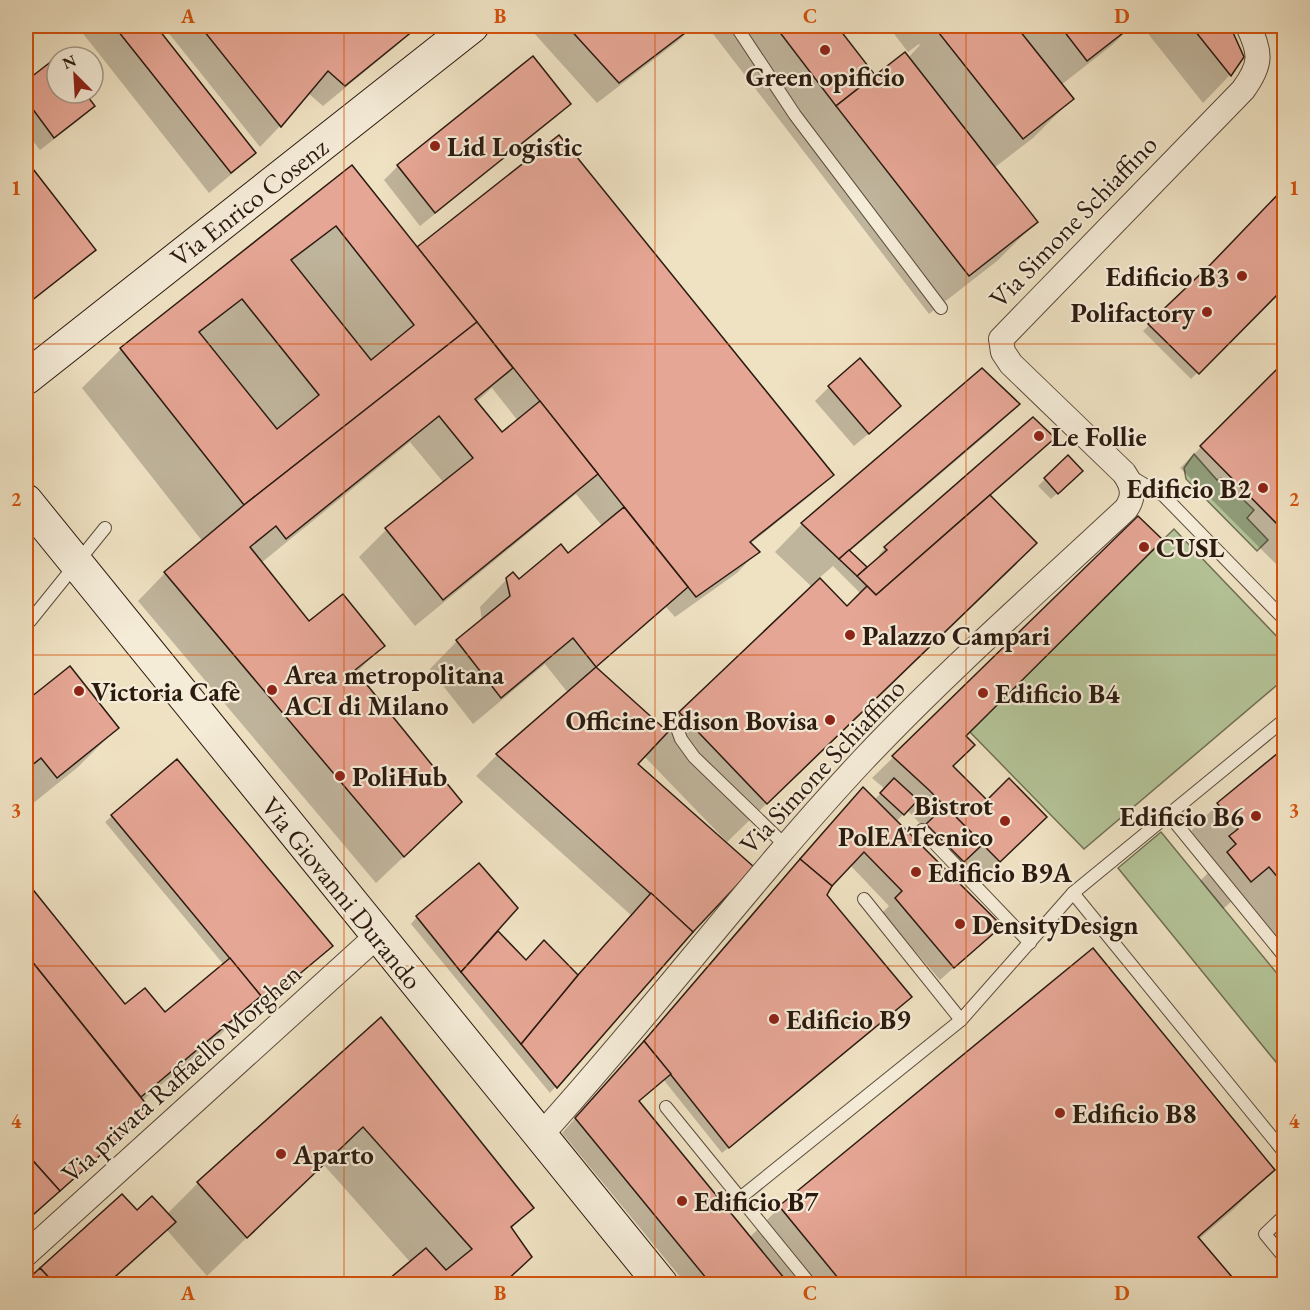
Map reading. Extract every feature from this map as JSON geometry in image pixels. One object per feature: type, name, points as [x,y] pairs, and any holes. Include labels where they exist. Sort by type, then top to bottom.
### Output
[{"type":"street","name":"Via Enrico Cosenz","points":[[26,378],[472,26]]},
{"type":"street","name":"Via Simone Schiaffino","points":[[540,1136],[786,846],[864,759],[969,655],[1126,509],[1133,494],[1124,473],[1011,364],[1003,352],[1001,339],[1236,97],[1252,77],[1259,56],[1258,46],[1248,26]]},
{"type":"street","name":"Via Giovanni Durando","points":[[26,501],[661,1284]]},
{"type":"street","name":"Via privata Raffaello Morghen","points":[[26,1254],[377,936]]},
{"type":"lane","points":[[736,26],[795,115],[941,308]]},
{"type":"lane","points":[[1124,473],[1164,496],[1284,619]]},
{"type":"lane","points":[[30,621],[105,528]]},
{"type":"lane","points":[[673,717],[681,739],[694,757],[786,846]]},
{"type":"lane","points":[[740,1198],[962,1020],[1073,893],[1284,720]]},
{"type":"lane","points":[[1169,815],[1284,956]]},
{"type":"lane","points":[[922,830],[1030,943]]},
{"type":"lane","points":[[1073,893],[1284,1152]]},
{"type":"lane","points":[[864,899],[962,1020]]},
{"type":"lane","points":[[666,1107],[810,1284]]},
{"type":"lane","points":[[1284,1216],[1265,1234],[1284,1257]]},
{"type":"green space","points":[[1194,454],[1217,480],[1221,478],[1254,510],[1247,518],[1268,540],[1257,551],[1186,479],[1184,468]]},
{"type":"green space","points":[[1174,529],[1284,644],[1284,679],[1084,849],[969,731]]},
{"type":"green space","points":[[1161,832],[1284,982],[1284,1072],[1118,868]]},
{"type":"building","points":[[114,26],[156,26],[256,153],[231,173]]},
{"type":"building","points":[[200,26],[419,26],[345,86],[328,71],[281,127]]},
{"type":"building","points":[[567,26],[694,26],[619,83]]},
{"type":"building","name":"Green opificio","points":[[775,26],[837,26],[875,75],[836,106]]},
{"type":"building","points":[[938,26],[1016,26],[1074,99],[1023,139],[935,28]]},
{"type":"building","points":[[1060,26],[1132,26],[1087,61]]},
{"type":"building","points":[[1191,26],[1230,26],[1244,57],[1231,76]]},
{"type":"building","points":[[905,52],[1038,222],[969,276],[836,106]]},
{"type":"building","points":[[533,56],[571,104],[435,213],[397,165]]},
{"type":"building","points":[[45,66],[45,105],[95,106],[54,138],[26,100],[26,81]]},
{"type":"building","points":[[559,135],[834,475],[750,542],[760,552],[696,597],[417,247]]},
{"type":"building","points":[[26,160],[96,250],[26,305]]},
{"type":"building","points":[[352,165],[477,322],[244,505],[120,348]],"holes":[[[336,226],[414,325],[371,360],[291,260]],[[242,299],[319,395],[277,429],[199,332]]]},
{"type":"building","name":"Edificio B3","points":[[1284,188],[1284,288],[1199,374],[1148,324],[1211,264]]},
{"type":"building","points":[[477,322],[513,368],[475,399],[502,432],[540,401],[598,474],[443,600],[385,528],[473,458],[439,416],[286,539],[276,526],[250,547],[309,621],[343,594],[385,646],[355,670],[462,802],[404,857],[164,572],[244,505]]},
{"type":"building","points":[[860,358],[901,406],[869,434],[828,386]]},
{"type":"building","name":"Edificio B2","points":[[1284,362],[1284,531],[1200,446]]},
{"type":"building","points":[[982,368],[1020,404],[839,559],[801,523]]},
{"type":"building","points":[[1033,417],[1055,438],[876,595],[857,576],[887,550],[884,547]]},
{"type":"building","points":[[1068,455],[1083,471],[1058,494],[1044,478]]},
{"type":"building","name":"Palazzo Campari","points":[[990,495],[1037,543],[767,804],[679,712],[820,578],[847,606],[867,586],[876,595]]},
{"type":"building","points":[[624,507],[688,587],[596,667],[573,638],[501,698],[456,640],[510,596],[506,578],[513,572],[519,579],[561,544],[568,553]]},
{"type":"building","name":"Edificio B4","points":[[1138,516],[1163,540],[966,736],[975,745],[953,766],[987,800],[1009,778],[1047,817],[1000,862],[892,756]]},
{"type":"building","points":[[849,550],[867,567],[857,576],[839,559]]},
{"type":"building","points":[[70,666],[119,728],[57,778],[41,758],[26,770],[26,701]]},
{"type":"building","points":[[596,667],[668,732],[638,764],[754,867],[693,932],[496,754]]},
{"type":"building","name":"Edificio B6","points":[[1284,748],[1284,885],[1269,867],[1251,882],[1227,852],[1236,844],[1229,836],[1238,829],[1217,803]]},
{"type":"building","points":[[177,759],[333,946],[266,1002],[111,815]]},
{"type":"building","points":[[894,778],[918,800],[904,815],[880,793]]},
{"type":"building","name":"Edificio B9A","points":[[863,787],[1002,926],[954,968],[895,898],[902,891],[864,852],[832,886],[800,859]]},
{"type":"building","points":[[945,806],[983,844],[964,862],[926,824]]},
{"type":"building","name":"Edificio B9","points":[[800,859],[832,886],[827,895],[912,997],[729,1148],[644,1041]]},
{"type":"building","points":[[479,863],[518,908],[461,972],[416,916]]},
{"type":"building","points":[[26,881],[125,1004],[145,988],[165,1012],[230,958],[261,996],[141,1097],[26,954]]},
{"type":"building","points":[[651,893],[693,932],[557,1088],[521,1044],[578,975]]},
{"type":"building","points":[[498,931],[526,960],[544,940],[578,975],[521,1044],[461,972]]},
{"type":"building","name":"Edificio B8","points":[[1093,948],[1275,1170],[1198,1237],[1238,1284],[843,1284],[779,1206]]},
{"type":"building","points":[[26,954],[151,1110],[60,1191],[26,1153]]},
{"type":"building","name":"Aparto","points":[[381,1017],[534,1208],[511,1227],[532,1257],[503,1284],[383,1284],[426,1248],[446,1270],[472,1249],[363,1127],[247,1238],[197,1182]]},
{"type":"building","name":"Edificio B7","points":[[644,1041],[671,1074],[639,1101],[789,1284],[711,1284],[575,1118]]},
{"type":"building","points":[[26,1153],[60,1191],[26,1221]]},
{"type":"building","points":[[122,1194],[137,1210],[152,1196],[176,1222],[107,1284],[55,1284],[40,1268]]},
{"type":"building","points":[[40,1268],[55,1284],[26,1284],[26,1281]]},
{"type":"place","name":"Green opificio","points":[[825,50]]},
{"type":"place","name":"Lid Logistic","points":[[435,146]]},
{"type":"place","name":"Edificio B3","points":[[1242,276]]},
{"type":"place","name":"Polifactory","points":[[1207,312]]},
{"type":"place","name":"Le Follie","points":[[1039,436]]},
{"type":"place","name":"Edificio B2","points":[[1263,488]]},
{"type":"place","name":"CUSL","points":[[1144,547]]},
{"type":"place","name":"Palazzo Campari","points":[[850,635]]},
{"type":"place","name":"Area metropolitana ACI di Milano","points":[[272,690]]},
{"type":"place","name":"Victoria Cafè","points":[[79,691]]},
{"type":"place","name":"Edificio B4","points":[[983,693]]},
{"type":"place","name":"Officine Edison Bovisa","points":[[830,720]]},
{"type":"place","name":"PoliHub","points":[[340,776]]},
{"type":"place","name":"Edificio B6","points":[[1256,816]]},
{"type":"place","name":"Bistrot PolEATecnico","points":[[1005,821]]},
{"type":"place","name":"Edificio B9A","points":[[916,872]]},
{"type":"place","name":"DensityDesign","points":[[960,924]]},
{"type":"place","name":"Edificio B9","points":[[774,1019]]},
{"type":"place","name":"Edificio B8","points":[[1060,1113]]},
{"type":"place","name":"Aparto","points":[[281,1154]]},
{"type":"place","name":"Edificio B7","points":[[682,1201]]}]
